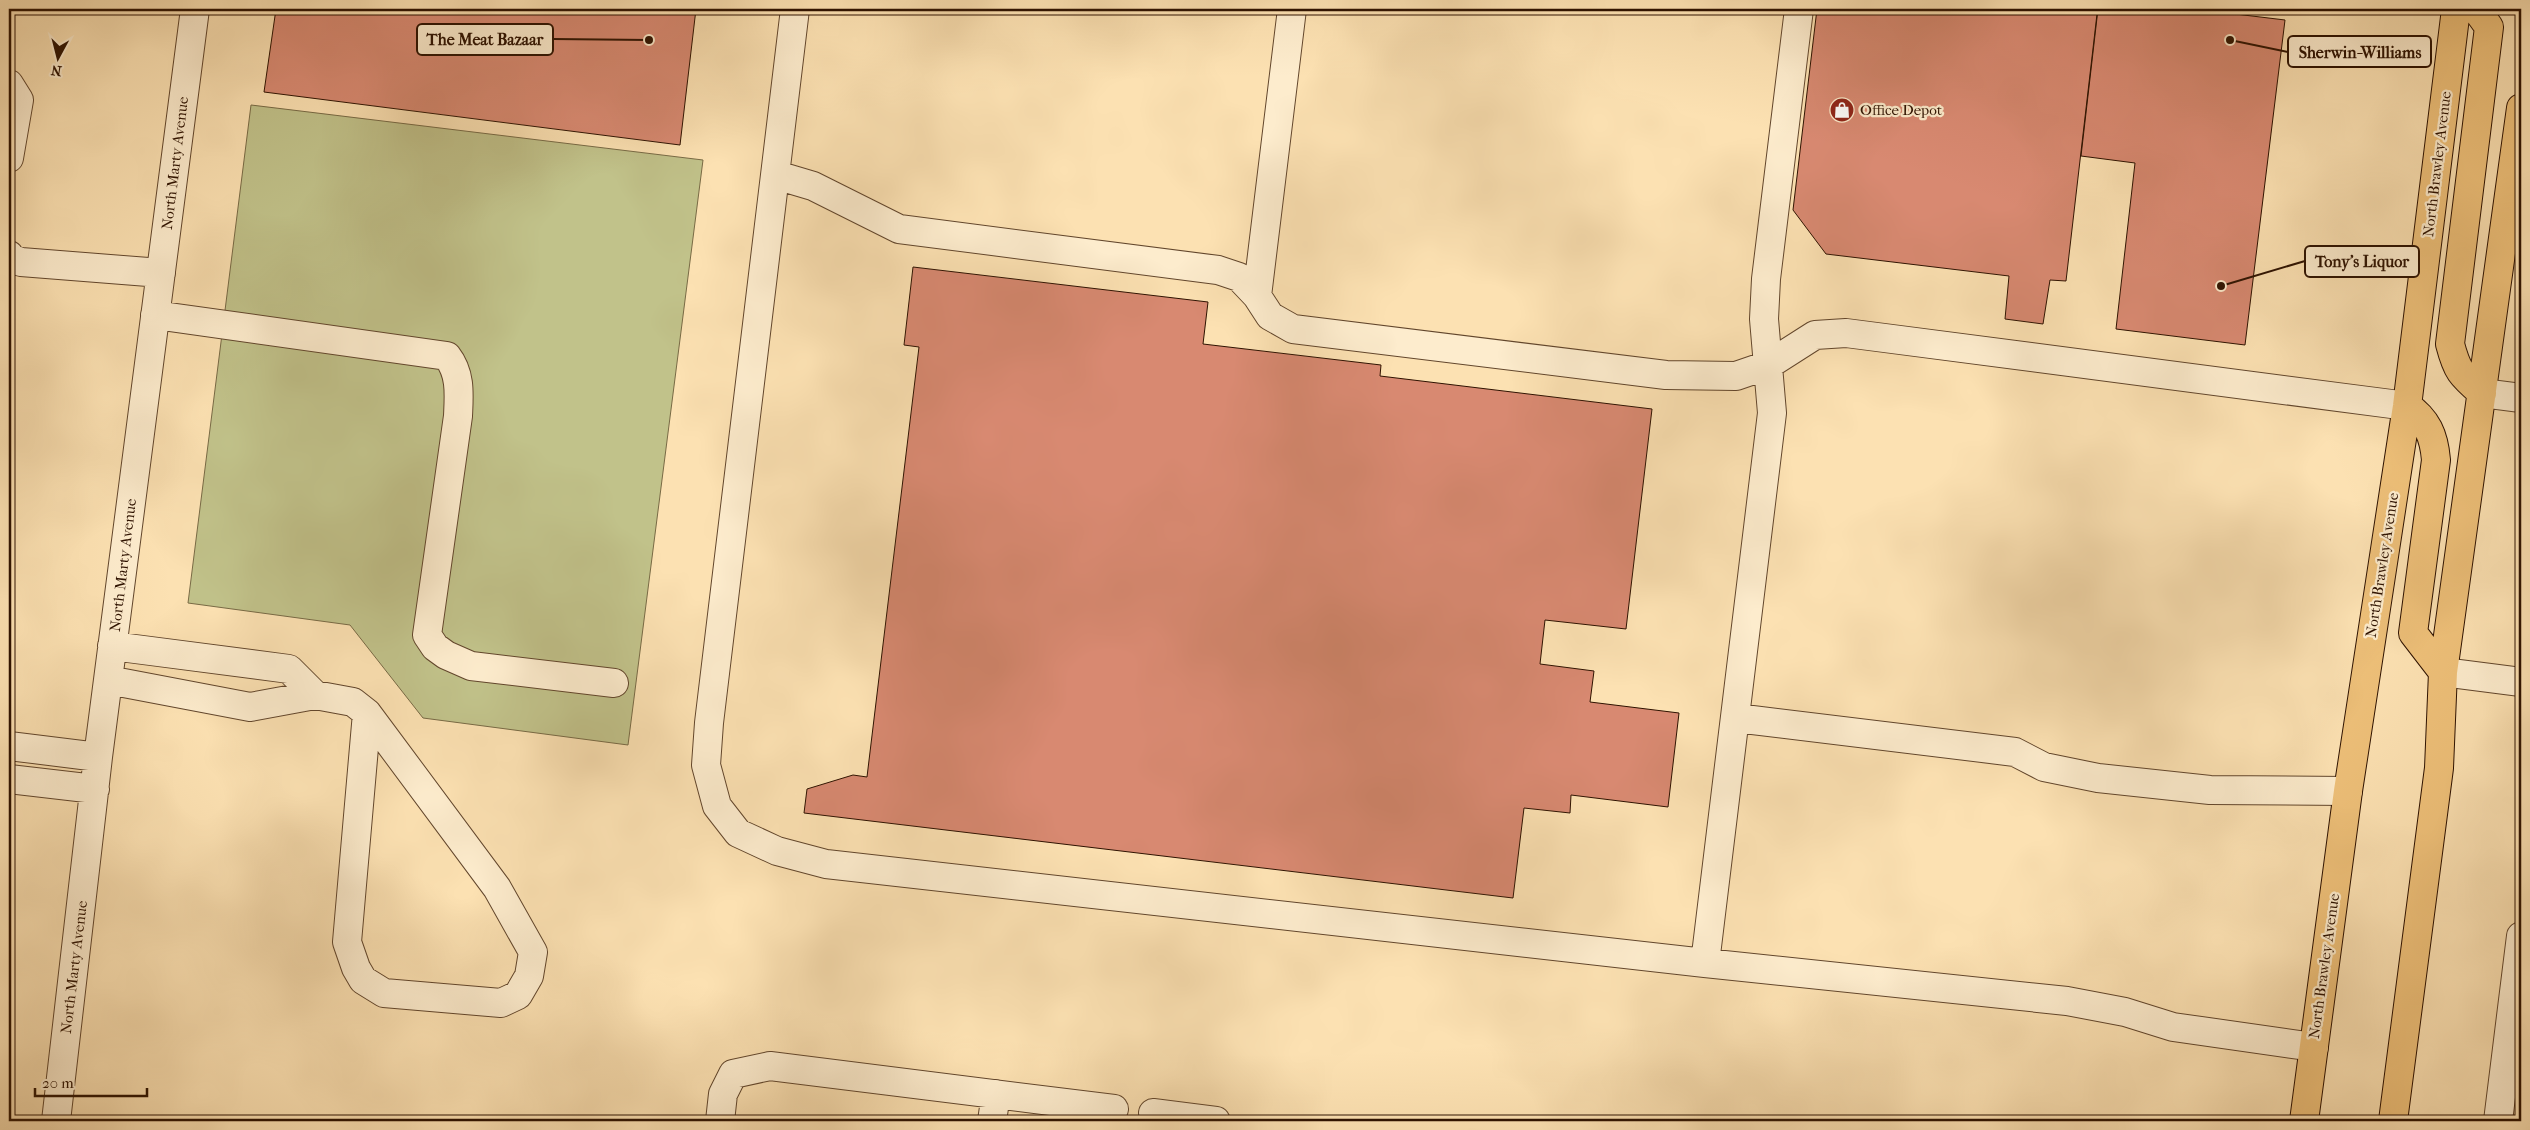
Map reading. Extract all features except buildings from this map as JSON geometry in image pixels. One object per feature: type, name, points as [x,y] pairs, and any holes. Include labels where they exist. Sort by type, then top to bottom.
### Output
[{"type":"main road","name":"North Brawley Avenue","points":[[2304,1121],[2348,792],[2406,406],[2456,9]]},
{"type":"main road","points":[[2476,9],[2489,27],[2450,344],[2456,367],[2466,380],[2482,393]]},
{"type":"main road","points":[[2393,1121],[2439,768],[2444,672],[2521,108]]},
{"type":"main road","points":[[2406,406],[2419,414],[2429,428],[2435,442],[2436,460],[2413,632],[2444,672]]},
{"type":"street","name":"North Marty Avenue","points":[[56,1121],[98,757],[195,9]]},
{"type":"street","points":[[795,9],[710,713],[706,765],[717,806],[738,833],[777,851],[826,864],[1705,963],[2067,1001],[2125,1012],[2173,1027],[2314,1047]]},
{"type":"street","points":[[1257,296],[1292,9]]},
{"type":"street","points":[[1705,963],[1772,414],[1764,319],[1766,279],[1798,9]]},
{"type":"street","points":[[9,84],[19,100],[9,158]]},
{"type":"street","points":[[776,176],[813,186],[899,229],[1218,270],[1239,277],[1257,296],[1270,316],[1293,329],[1666,374],[1736,376],[1768,365],[1815,335],[1846,333],[2406,406]]},
{"type":"street","points":[[9,254],[10,258],[21,262],[161,273]]},
{"type":"street","points":[[155,316],[447,356],[455,366],[459,386],[458,416],[427,635],[435,647],[446,655],[471,666],[614,683]]},
{"type":"street","points":[[2482,393],[2521,398]]},
{"type":"street","points":[[112,646],[289,669],[315,695]]},
{"type":"street","points":[[2444,672],[2521,682]]},
{"type":"street","points":[[108,680],[250,707],[315,695],[353,702],[367,713],[497,888],[533,952],[529,976],[518,995],[502,1004],[384,994],[363,980],[356,968],[347,942],[367,713]]},
{"type":"street","points":[[1736,718],[2015,752],[2044,767],[2098,778],[2210,790],[2348,792]]},
{"type":"street","points":[[9,746],[98,757]]},
{"type":"street","points":[[9,779],[95,789]]},
{"type":"street","points":[[2498,1121],[2521,936]]},
{"type":"street","points":[[720,1121],[723,1094],[733,1074],[770,1066],[1114,1109]]},
{"type":"street","points":[[992,1121],[996,1094]]},
{"type":"street","points":[[1154,1113],[1216,1121]]},
{"type":"green space","points":[[251,105],[703,160],[628,745],[423,718],[350,625],[188,603]]},
{"type":"place","name":"The Meat Bazaar","points":[[649,40]]},
{"type":"place","name":"Sherwin-Williams","points":[[2230,40]]},
{"type":"place","name":"Office Depot","points":[[1842,110]]},
{"type":"place","name":"Tony's Liquor","points":[[2221,286]]}]
